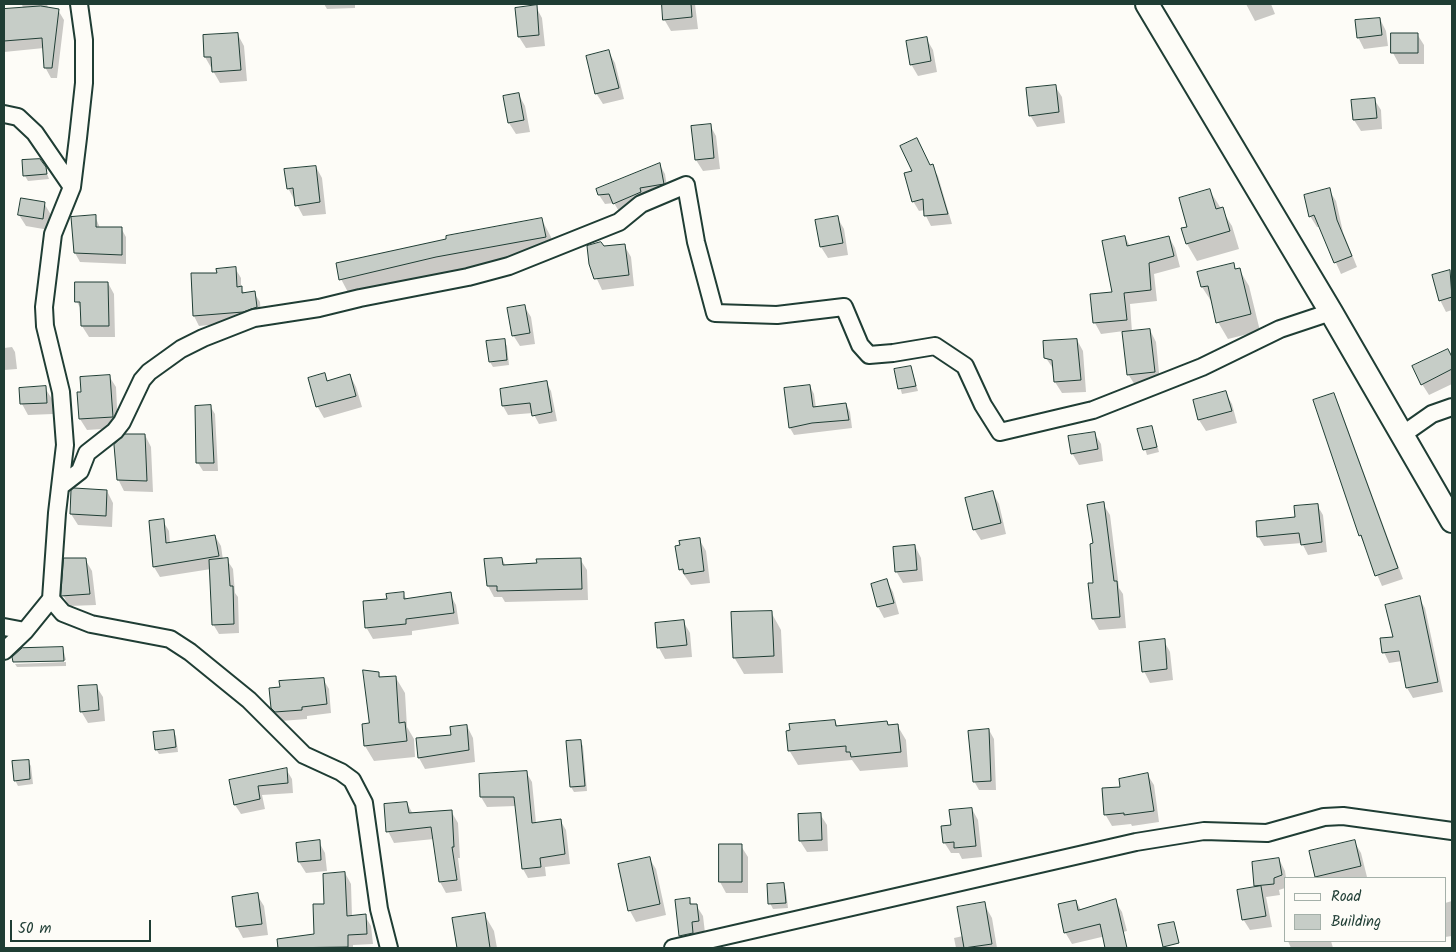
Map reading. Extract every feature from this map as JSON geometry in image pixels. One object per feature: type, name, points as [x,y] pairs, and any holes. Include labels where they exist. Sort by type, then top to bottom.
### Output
[{"type":"street","points":[[4,651],[25,632],[52,599],[65,445],[61,392],[45,326],[44,307],[53,234],[72,188],[84,82],[84,40],[80,4]]},
{"type":"street","points":[[1147,4],[1331,312],[1452,521]]},
{"type":"street","points":[[4,114],[18,117],[35,133],[72,188]]},
{"type":"street","points":[[62,485],[80,471],[87,453],[115,431],[122,422],[142,380],[149,372],[181,349],[203,338],[269,315],[319,308],[468,277],[509,266],[619,222],[641,204],[686,186],[696,242],[715,313],[777,315],[844,308],[860,345],[869,355],[935,346],[965,366],[983,405],[1000,432],[1093,410],[1202,367],[1280,329],[1331,312]]},
{"type":"street","points":[[1402,435],[1432,414],[1452,407]]},
{"type":"street","points":[[52,599],[63,613],[92,624],[170,639],[190,652],[249,700],[304,755],[341,772],[352,780],[359,790],[364,803],[379,909],[389,948]]},
{"type":"street","points":[[4,627],[25,632]]},
{"type":"street","points":[[673,948],[1136,842],[1204,831],[1267,832],[1289,828],[1324,817],[1343,816],[1452,831]]},
{"type":"building","points":[[662,4],[691,4],[692,17],[663,20]]},
{"type":"building","points":[[537,5],[539,35],[518,37],[515,8]]},
{"type":"building","points":[[41,6],[59,9],[52,68],[44,68],[42,38],[4,41],[4,9]]},
{"type":"building","points":[[1380,18],[1382,35],[1357,38],[1355,20]]},
{"type":"building","points":[[238,33],[241,70],[212,72],[211,57],[204,57],[203,35]]},
{"type":"building","points":[[1391,33],[1418,33],[1418,53],[1391,53]]},
{"type":"building","points":[[927,37],[931,61],[910,65],[906,41]]},
{"type":"building","points":[[609,50],[619,88],[595,94],[586,56]]},
{"type":"building","points":[[1056,85],[1059,112],[1029,116],[1026,88]]},
{"type":"building","points":[[519,93],[524,120],[508,123],[503,96]]},
{"type":"building","points":[[1375,98],[1377,118],[1353,120],[1351,100]]},
{"type":"building","points":[[711,124],[714,158],[695,160],[691,126]]},
{"type":"building","points":[[917,138],[930,165],[933,164],[948,214],[924,216],[923,199],[912,202],[904,173],[912,171],[900,146]]},
{"type":"building","points":[[40,159],[46,167],[47,174],[23,176],[22,160]]},
{"type":"building","points":[[660,163],[664,184],[640,188],[641,192],[613,204],[609,194],[598,195],[596,189]]},
{"type":"building","points":[[316,166],[320,202],[295,206],[293,188],[287,189],[284,169]]},
{"type":"building","points":[[1330,188],[1337,220],[1352,256],[1334,263],[1314,215],[1309,217],[1304,195]]},
{"type":"building","points":[[1210,189],[1216,209],[1223,207],[1230,231],[1186,244],[1181,228],[1187,227],[1179,198]]},
{"type":"building","points":[[21,198],[45,202],[43,219],[18,215]]},
{"type":"building","points":[[96,215],[96,227],[122,227],[122,255],[74,253],[71,217]]},
{"type":"building","points":[[838,216],[843,243],[820,247],[815,220]]},
{"type":"building","points":[[542,218],[546,237],[436,257],[339,280],[336,263],[446,239],[446,236]]},
{"type":"building","points":[[1125,236],[1127,246],[1169,236],[1174,256],[1149,263],[1151,290],[1124,293],[1127,320],[1093,323],[1090,294],[1112,292],[1102,241]]},
{"type":"building","points":[[601,242],[604,246],[625,244],[629,275],[594,279],[589,264],[587,246]]},
{"type":"building","points":[[1234,263],[1235,269],[1240,268],[1251,314],[1216,323],[1208,286],[1201,287],[1197,272]]},
{"type":"building","points":[[236,267],[237,287],[242,286],[242,293],[255,291],[257,307],[243,312],[193,316],[191,273],[217,273],[216,269]]},
{"type":"building","points":[[1450,270],[1452,297],[1439,301],[1432,275]]},
{"type":"building","points":[[75,282],[108,282],[109,326],[81,326],[80,302],[75,302]]},
{"type":"building","points":[[525,305],[530,333],[512,336],[507,308]]},
{"type":"building","points":[[1150,329],[1155,372],[1127,375],[1122,332]]},
{"type":"building","points":[[505,339],[507,360],[489,362],[486,341]]},
{"type":"building","points":[[1077,339],[1081,380],[1054,382],[1052,360],[1044,358],[1043,341]]},
{"type":"building","points":[[1448,349],[1452,357],[1452,369],[1421,385],[1412,366]]},
{"type":"building","points":[[911,366],[916,386],[898,389],[894,369]]},
{"type":"building","points":[[325,373],[327,381],[350,374],[356,396],[316,407],[308,378]]},
{"type":"building","points":[[110,375],[113,417],[79,419],[77,392],[81,392],[80,377]]},
{"type":"building","points":[[547,381],[552,412],[532,416],[530,403],[502,406],[500,389]]},
{"type":"building","points":[[810,385],[813,407],[846,403],[849,420],[812,423],[789,428],[784,388]]},
{"type":"building","points":[[46,386],[47,403],[20,404],[19,388]]},
{"type":"building","points":[[1226,391],[1232,411],[1198,420],[1193,400]]},
{"type":"building","points":[[1334,393],[1398,568],[1375,576],[1361,535],[1359,536],[1313,400]]},
{"type":"building","points":[[211,405],[214,463],[196,463],[195,406]]},
{"type":"building","points":[[1152,426],[1157,447],[1143,450],[1137,429]]},
{"type":"building","points":[[1095,432],[1098,449],[1071,454],[1068,436]]},
{"type":"building","points":[[125,434],[145,434],[147,481],[117,480],[114,445]]},
{"type":"building","points":[[74,488],[107,490],[106,516],[70,514],[71,490]]},
{"type":"building","points":[[993,491],[1001,523],[973,530],[965,498]]},
{"type":"building","points":[[1104,502],[1114,581],[1117,581],[1120,617],[1092,619],[1088,583],[1093,583],[1090,544],[1093,543],[1087,505]]},
{"type":"building","points":[[1318,504],[1322,542],[1301,545],[1299,533],[1257,537],[1256,521],[1295,517],[1294,506]]},
{"type":"building","points":[[164,519],[166,543],[215,535],[219,556],[153,567],[149,521]]},
{"type":"building","points":[[700,538],[704,571],[684,574],[683,569],[679,570],[675,546],[680,545],[679,541]]},
{"type":"building","points":[[915,545],[917,570],[895,572],[893,547]]},
{"type":"building","points":[[64,558],[86,558],[90,594],[61,596]]},
{"type":"building","points":[[228,558],[230,586],[233,586],[234,624],[212,625],[209,560]]},
{"type":"building","points":[[502,558],[503,565],[537,563],[536,559],[581,558],[582,589],[497,591],[497,586],[487,586],[484,559]]},
{"type":"building","points":[[887,579],[894,603],[877,607],[871,584]]},
{"type":"building","points":[[404,592],[404,599],[451,592],[454,613],[406,619],[406,624],[365,628],[363,601],[387,599],[386,594]]},
{"type":"building","points":[[1420,596],[1438,682],[1406,688],[1399,651],[1382,653],[1380,638],[1393,637],[1385,605]]},
{"type":"building","points":[[772,611],[774,656],[733,658],[731,612]]},
{"type":"building","points":[[684,620],[687,645],[657,648],[655,623]]},
{"type":"building","points":[[1165,639],[1167,669],[1142,672],[1139,642]]},
{"type":"building","points":[[63,647],[64,661],[13,662],[12,657],[22,648]]},
{"type":"building","points":[[363,670],[379,672],[379,677],[396,676],[399,723],[405,722],[407,741],[364,746],[362,724],[369,723]]},
{"type":"building","points":[[324,678],[327,704],[302,707],[302,710],[275,712],[271,708],[269,688],[280,687],[279,681]]},
{"type":"building","points":[[97,685],[99,710],[80,712],[78,686]]},
{"type":"building","points":[[835,720],[836,726],[887,721],[888,725],[898,724],[901,752],[851,757],[850,752],[846,752],[846,746],[788,751],[786,731],[790,730],[789,724]]},
{"type":"building","points":[[467,725],[469,750],[418,758],[416,738],[451,735],[450,727]]},
{"type":"building","points":[[989,729],[991,781],[973,782],[968,731]]},
{"type":"building","points":[[174,730],[176,747],[155,750],[153,732]]},
{"type":"building","points":[[581,740],[585,786],[570,787],[566,741]]},
{"type":"building","points":[[29,760],[30,779],[14,781],[12,761]]},
{"type":"building","points":[[287,768],[288,783],[258,786],[260,799],[234,805],[229,780]]},
{"type":"building","points":[[527,771],[532,823],[561,819],[565,854],[540,858],[541,867],[522,869],[514,797],[480,797],[479,774]]},
{"type":"building","points":[[1148,773],[1154,811],[1124,815],[1124,813],[1104,815],[1102,788],[1120,787],[1119,779]]},
{"type":"building","points":[[407,802],[409,813],[452,810],[454,847],[452,847],[457,880],[439,882],[431,827],[386,832],[384,804]]},
{"type":"building","points":[[972,808],[976,846],[954,848],[954,842],[943,843],[941,826],[951,825],[949,810]]},
{"type":"building","points":[[821,813],[822,840],[799,841],[798,814]]},
{"type":"building","points":[[320,840],[321,860],[298,862],[296,843]]},
{"type":"building","points":[[1355,840],[1361,866],[1315,877],[1309,851]]},
{"type":"building","points":[[719,844],[742,844],[742,882],[719,882]]},
{"type":"building","points":[[650,857],[660,904],[628,911],[618,864]]},
{"type":"building","points":[[1279,858],[1282,875],[1274,878],[1274,884],[1254,886],[1252,862]]},
{"type":"building","points":[[345,872],[347,916],[366,914],[367,934],[348,935],[348,947],[278,948],[277,939],[314,934],[313,904],[324,904],[323,874]]},
{"type":"building","points":[[784,883],[786,903],[768,904],[767,884]]},
{"type":"building","points":[[1261,886],[1266,916],[1242,920],[1237,890]]},
{"type":"building","points":[[258,893],[262,924],[236,927],[232,897]]},
{"type":"building","points":[[690,898],[690,904],[697,904],[699,921],[692,922],[693,933],[679,936],[675,900]]},
{"type":"building","points":[[1116,899],[1127,948],[1105,948],[1100,924],[1064,933],[1058,904],[1076,900],[1078,910]]},
{"type":"building","points":[[985,902],[992,944],[964,948],[957,907]]},
{"type":"building","points":[[485,913],[490,948],[457,948],[452,918]]},
{"type":"building","points":[[1174,922],[1179,943],[1163,947],[1158,925]]}]
